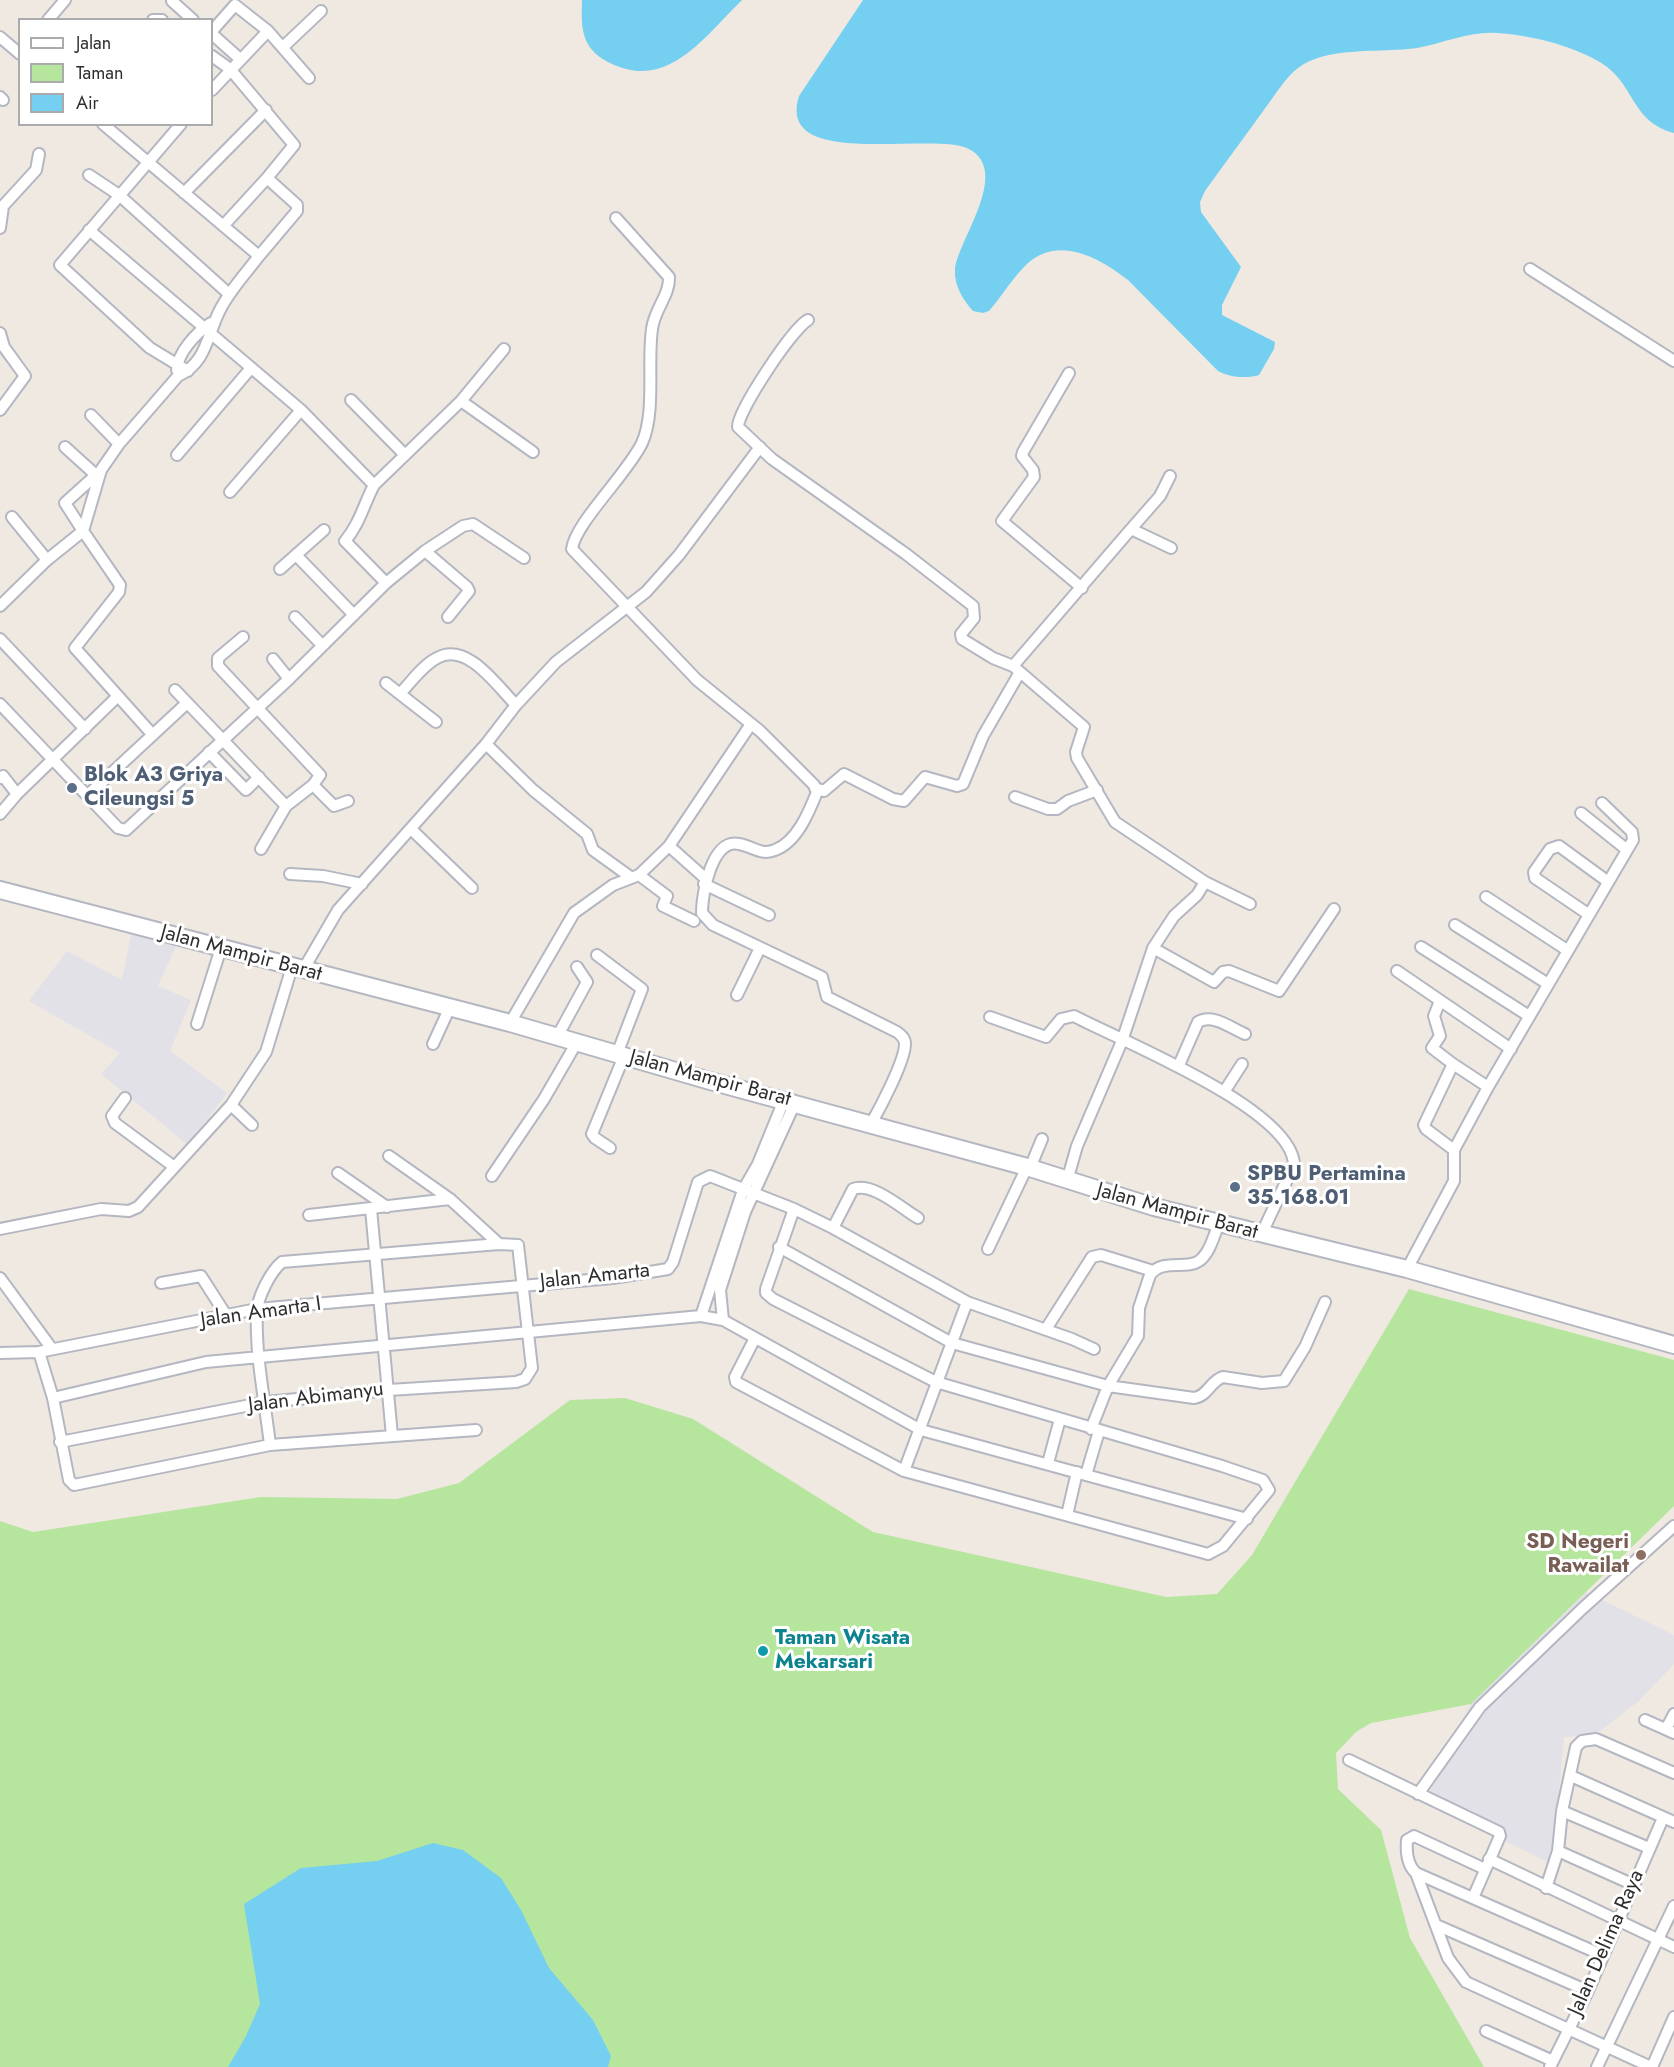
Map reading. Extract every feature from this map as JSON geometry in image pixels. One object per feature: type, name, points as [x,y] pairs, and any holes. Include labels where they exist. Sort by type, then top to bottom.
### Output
[{"type":"street","points":[[50,18],[65,0]]},
{"type":"street","points":[[172,1],[191,18]]},
{"type":"street","points":[[213,31],[235,4],[268,31],[309,78]]},
{"type":"street","points":[[283,47],[321,11]]},
{"type":"street","points":[[213,89],[268,31]]},
{"type":"street","points":[[213,33],[240,59]]},
{"type":"street","points":[[0,37],[18,53]]},
{"type":"street","points":[[213,57],[230,69],[294,145],[224,225]]},
{"type":"street","points":[[184,193],[266,110]]},
{"type":"street","points":[[179,126],[61,262],[62,268],[150,348],[177,363],[183,373]]},
{"type":"street","points":[[110,127],[147,162],[259,256]]},
{"type":"street","points":[[0,228],[3,206],[39,165],[39,154]]},
{"type":"street","points":[[89,175],[119,195],[229,294]]},
{"type":"street","points":[[152,734],[75,648],[116,597],[120,585],[65,503],[96,476],[118,444],[204,353],[210,327],[229,294],[298,207],[267,178]]},
{"type":"street","points":[[616,218],[669,277],[670,285],[656,311],[652,329],[648,415],[643,441],[583,524],[573,540],[572,549],[697,680],[751,724],[815,788],[817,792],[808,815],[786,844],[773,851],[756,851],[731,843],[722,848],[705,881],[702,913],[713,925],[822,977],[827,997],[897,1032],[904,1038],[905,1044],[899,1063],[871,1124]]},
{"type":"street","points":[[89,230],[210,327],[251,368],[300,410],[374,485]]},
{"type":"street","points":[[1530,269],[1674,361]]},
{"type":"street","points":[[808,320],[799,325],[762,376],[738,421],[738,427],[772,459],[906,554],[973,606],[974,618],[961,634],[962,639],[993,658],[1017,669],[1084,727],[1076,752],[1077,758],[1115,822],[1205,882],[1250,904]]},
{"type":"street","points":[[177,363],[191,341],[210,327]]},
{"type":"street","points":[[0,333],[4,347],[25,376],[0,410]]},
{"type":"street","points":[[386,583],[345,541],[356,528],[374,485],[461,401],[504,349]]},
{"type":"street","points":[[177,455],[251,368]]},
{"type":"street","points":[[1070,373],[1023,452],[1022,456],[1033,470],[1034,477],[1002,520],[1082,588]]},
{"type":"street","points":[[351,400],[405,455]]},
{"type":"street","points":[[461,401],[532,452]]},
{"type":"street","points":[[230,492],[300,410]]},
{"type":"street","points":[[91,415],[118,444]]},
{"type":"street","points":[[65,447],[96,476]]},
{"type":"street","points":[[0,1229],[101,1209],[129,1211],[144,1202],[173,1166],[231,1105],[266,1052],[297,969],[338,909],[556,662],[627,608],[679,555],[760,447]]},
{"type":"street","points":[[0,606],[47,560],[83,531],[96,476]]},
{"type":"street","points":[[815,788],[824,790],[844,774],[893,799],[904,801],[925,777],[957,786],[963,784],[983,736],[1017,669],[1160,496],[1170,476]]},
{"type":"street","points":[[12,517],[47,560]]},
{"type":"street","points":[[0,704],[118,828],[126,830],[289,679],[386,583],[463,526],[473,524],[524,558]]},
{"type":"street","points":[[1131,529],[1171,548]]},
{"type":"street","points":[[280,569],[324,530]]},
{"type":"street","points":[[425,552],[469,591],[448,617]]},
{"type":"street","points":[[296,555],[354,615]]},
{"type":"street","points":[[295,616],[322,645]]},
{"type":"street","points":[[243,637],[217,662],[320,775],[313,785],[286,806],[261,849]]},
{"type":"street","points":[[0,639],[85,729]]},
{"type":"street","points":[[400,694],[435,658],[448,654],[459,654],[469,659],[516,705]]},
{"type":"street","points":[[273,659],[289,679]]},
{"type":"street","points":[[386,683],[436,722]]},
{"type":"street","points":[[175,690],[286,806]]},
{"type":"street","points":[[0,812],[118,696]]},
{"type":"street","points":[[88,795],[187,703]]},
{"type":"street","points":[[510,1023],[562,929],[574,914],[634,876],[669,846],[751,724]]},
{"type":"street","points":[[486,744],[533,790],[587,834],[593,850],[667,896],[663,906],[694,921]]},
{"type":"street","points":[[209,752],[246,790],[259,777]]},
{"type":"street","points":[[0,778],[3,776],[17,794]]},
{"type":"street","points":[[313,785],[334,806],[348,801]]},
{"type":"street","points":[[1015,797],[1048,809],[1058,809],[1068,801],[1097,790]]},
{"type":"street","points":[[1413,1271],[1454,1180],[1454,1150],[1567,950],[1633,840],[1632,832],[1602,803]]},
{"type":"street","points":[[1581,813],[1626,849]]},
{"type":"street","points":[[411,829],[472,888]]},
{"type":"street","points":[[669,846],[705,881],[769,915]]},
{"type":"street","points":[[1588,914],[1535,878],[1534,872],[1550,849],[1559,846],[1607,881]]},
{"type":"street","points":[[290,874],[323,876],[362,884]]},
{"type":"street","points":[[1068,1181],[1077,1146],[1122,1041],[1153,948],[1174,916],[1197,896],[1205,882]]},
{"type":"street","name":"Jalan Mampir Barat","points":[[0,890],[510,1023],[1029,1168],[1154,1207],[1413,1271],[1674,1345]]},
{"type":"street","points":[[1486,897],[1567,950]]},
{"type":"street","points":[[1153,948],[1214,982],[1223,972],[1229,970],[1280,991],[1334,909]]},
{"type":"street","points":[[1455,925],[1548,984]]},
{"type":"street","points":[[1421,947],[1529,1016]]},
{"type":"street","points":[[197,1024],[221,948]]},
{"type":"street","points":[[737,995],[760,948]]},
{"type":"street","points":[[597,955],[642,988],[592,1134],[594,1138],[610,1148]]},
{"type":"street","points":[[557,1036],[587,982],[577,968]]},
{"type":"street","points":[[1397,971],[1511,1049]]},
{"type":"street","points":[[1440,1001],[1434,1016],[1440,1036],[1432,1048],[1488,1087]]},
{"type":"street","points":[[433,1044],[450,1007]]},
{"type":"street","points":[[990,1017],[1046,1037],[1061,1019],[1074,1016],[1122,1041],[1179,1065],[1224,1092],[1280,1136],[1294,1155],[1294,1166],[1261,1235]]},
{"type":"street","points":[[1179,1065],[1198,1022],[1203,1018],[1213,1019],[1245,1034]]},
{"type":"street","points":[[492,1176],[549,1090],[577,1042]]},
{"type":"street","points":[[1224,1092],[1242,1064]]},
{"type":"street","points":[[1453,1064],[1424,1125],[1454,1150]]},
{"type":"street","points":[[125,1098],[112,1116],[115,1123],[173,1166]]},
{"type":"street","points":[[700,1316],[716,1289],[747,1192],[789,1101]]},
{"type":"street","points":[[231,1105],[252,1125]]},
{"type":"street","points":[[988,1248],[1042,1139]]},
{"type":"street","points":[[389,1156],[450,1199],[499,1244]]},
{"type":"street","points":[[338,1173],[387,1207]]},
{"type":"street","name":"Jalan Amarta","points":[[524,1285],[613,1278],[668,1269],[673,1262],[698,1182],[710,1176],[747,1192]]},
{"type":"street","points":[[833,1228],[853,1189],[859,1187],[884,1197],[918,1218]]},
{"type":"street","points":[[747,1192],[794,1209],[833,1228],[967,1302],[1046,1329],[1094,1349]]},
{"type":"street","points":[[309,1215],[450,1199]]},
{"type":"street","points":[[371,1209],[392,1436]]},
{"type":"street","points":[[754,1340],[735,1377],[736,1382],[904,1471],[1208,1554],[1223,1546],[1269,1490],[1263,1480],[936,1382],[769,1296],[766,1289],[794,1209]]},
{"type":"street","points":[[1046,1329],[1092,1257],[1101,1255],[1153,1271],[1166,1266],[1197,1263],[1205,1255],[1219,1223]]},
{"type":"street","points":[[270,1445],[257,1309],[272,1273],[282,1262],[499,1244],[518,1245],[530,1333]]},
{"type":"street","points":[[779,1247],[952,1343],[1108,1386],[1194,1398],[1204,1395],[1218,1378],[1223,1377],[1262,1383],[1284,1381],[1305,1347],[1325,1302]]},
{"type":"street","points":[[1067,1515],[1108,1386],[1138,1336],[1139,1308],[1153,1271]]},
{"type":"street","points":[[161,1283],[201,1276],[226,1316]]},
{"type":"street","points":[[0,1278],[52,1349]]},
{"type":"street","name":"Jalan Amarta I","points":[[0,1353],[39,1352],[257,1309],[524,1285]]},
{"type":"street","points":[[716,1289],[723,1320]]},
{"type":"street","points":[[904,1471],[967,1302]]},
{"type":"street","points":[[53,1398],[206,1362],[700,1316],[723,1320],[754,1340],[921,1430],[1247,1519]]},
{"type":"street","name":"Jalan Abimanyu","points":[[60,1442],[266,1402],[389,1390],[516,1382],[525,1379],[532,1368],[530,1333]]},
{"type":"street","points":[[39,1352],[53,1398],[69,1480],[74,1485],[270,1445],[476,1430]]},
{"type":"street","points":[[1048,1463],[1060,1419]]},
{"type":"street","points":[[1418,1794],[1480,1707],[1583,1608],[1669,1538],[1674,1526]]},
{"type":"street","points":[[1645,1720],[1670,1731],[1674,1714]]},
{"type":"street","points":[[1546,1888],[1558,1851],[1562,1811],[1576,1747],[1588,1739],[1596,1739],[1674,1773]]},
{"type":"street","points":[[1349,1760],[1499,1832],[1500,1836],[1473,1898]]},
{"type":"street","points":[[1571,1776],[1668,1820]]},
{"type":"street","points":[[1562,1811],[1649,1848]]},
{"type":"street","name":"Jalan Delima Raya","points":[[1551,2064],[1588,1991],[1649,1848],[1668,1820]]},
{"type":"street","points":[[1602,1955],[1416,1873],[1411,1868],[1406,1851],[1407,1840],[1414,1836],[1487,1864],[1546,1888],[1674,1947]]},
{"type":"street","points":[[1558,1851],[1634,1885]]},
{"type":"street","points":[[1416,1873],[1448,1958],[1466,1982],[1606,2048],[1652,2067],[1671,2034],[1674,2017]]},
{"type":"street","points":[[1598,2067],[1674,1906]]},
{"type":"street","points":[[1436,1925],[1588,1991]]},
{"type":"street","points":[[1486,2031],[1551,2064]]},
{"type":"shaded area","points":[[132,930],[178,942],[158,986],[191,1000],[170,1051],[227,1093],[188,1145],[101,1074],[120,1053],[29,1001],[67,951],[122,980]]},
{"type":"shaded area","points":[[1586,1592],[1674,1635],[1674,1664],[1639,1701],[1595,1735],[1564,1737],[1552,1864],[1419,1799],[1471,1704]]},
{"type":"green space","name":"Taman Wisata Mekarsari","points":[[1409,1289],[1674,1360],[1674,1506],[1471,1704],[1371,1723],[1356,1732],[1336,1753],[1338,1789],[1381,1830],[1410,1938],[1484,2067],[0,2067],[0,1521],[33,1532],[261,1497],[397,1499],[459,1483],[570,1400],[625,1398],[693,1419],[873,1532],[1166,1597],[1217,1594],[1252,1555]]},
{"type":"water","points":[[582,0],[742,0],[683,56],[666,66],[648,71],[629,70],[608,62],[592,50],[584,36]]},
{"type":"water","points":[[863,0],[1674,0],[1674,133],[1648,120],[1620,79],[1598,61],[1575,50],[1523,36],[1497,33],[1477,34],[1417,48],[1339,53],[1310,61],[1293,72],[1285,81],[1205,191],[1200,202],[1201,212],[1241,267],[1222,305],[1222,315],[1275,342],[1274,349],[1259,375],[1232,376],[1218,371],[1128,280],[1104,264],[1079,253],[1052,251],[1039,255],[1022,269],[989,311],[983,313],[973,311],[960,292],[955,270],[984,190],[985,174],[981,160],[969,149],[951,144],[862,144],[833,141],[811,134],[798,119],[799,96]]},
{"type":"water","points":[[433,1843],[463,1850],[501,1878],[521,1910],[549,1968],[593,2020],[611,2056],[608,2067],[228,2067],[246,2036],[260,2004],[244,1904],[301,1868],[377,1861]]},
{"type":"place","name":"Blok A3 Griya Cileungsi 5","points":[[72,788]]},
{"type":"place","name":"SPBU Pertamina 35.168.01","points":[[1235,1187]]},
{"type":"place","name":"SD Negeri Rawailat","points":[[1641,1555]]},
{"type":"place","name":"Taman Wisata Mekarsari","points":[[763,1651]]}]
